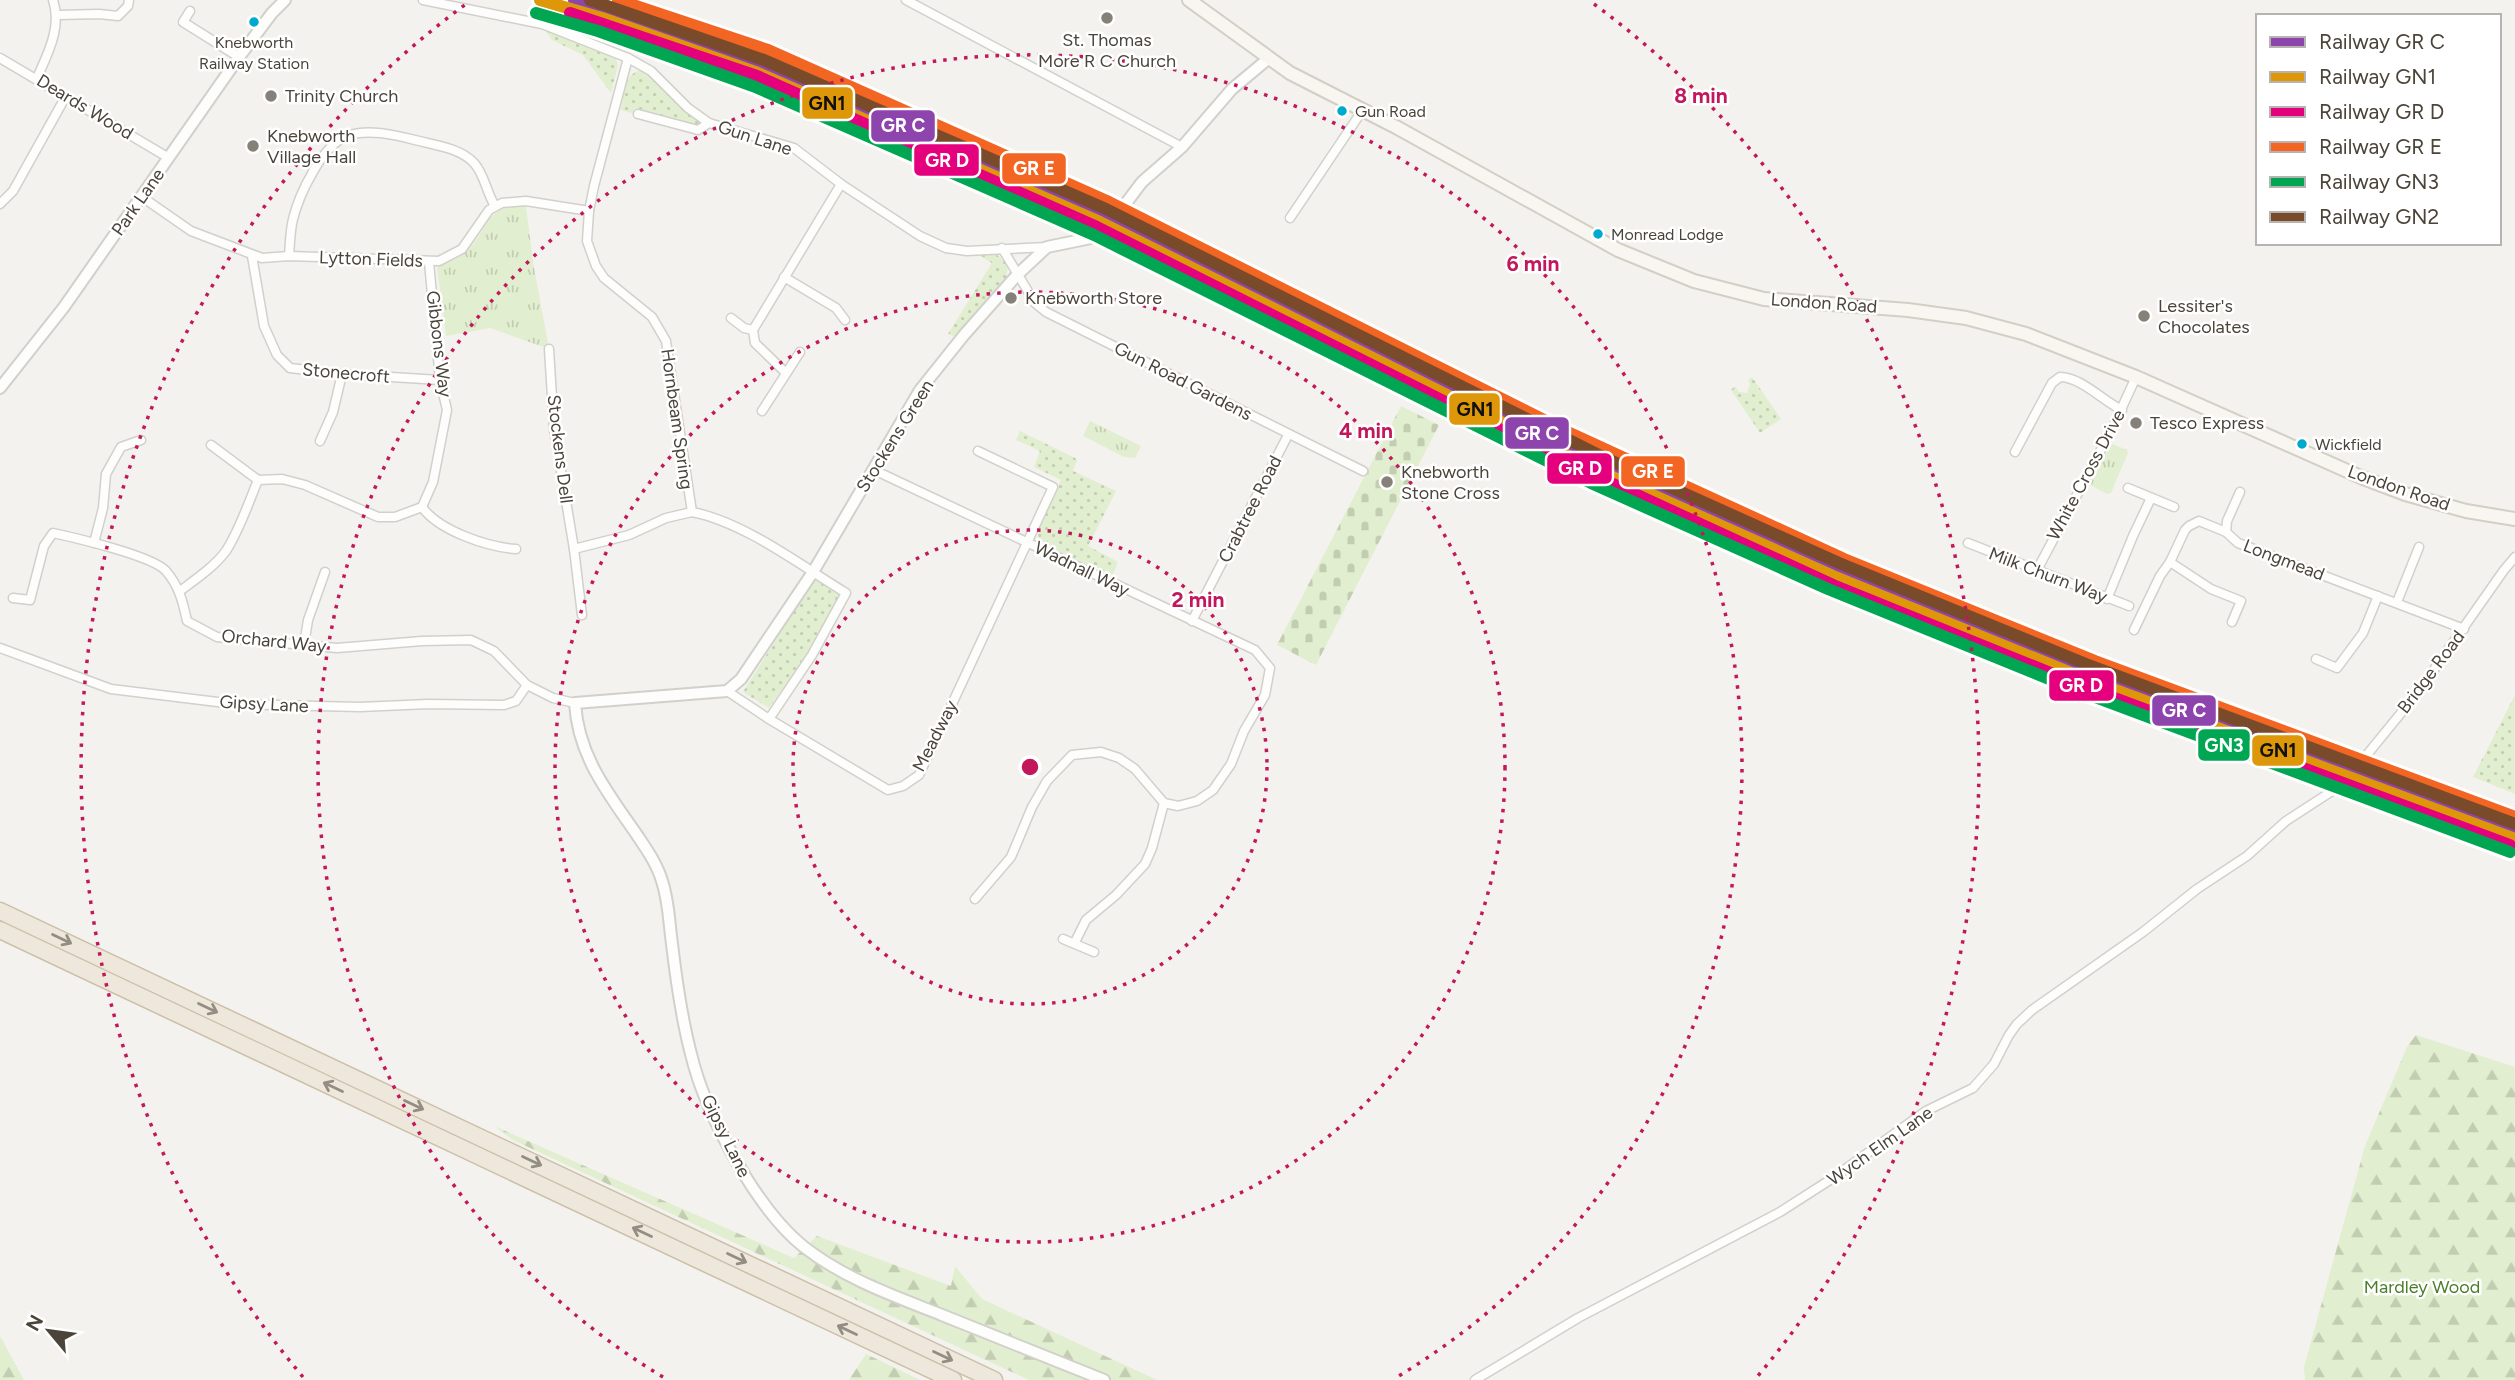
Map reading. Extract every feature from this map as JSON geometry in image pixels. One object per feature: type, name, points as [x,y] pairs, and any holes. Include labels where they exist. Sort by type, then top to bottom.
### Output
[{"type":"highway","points":[[0,911],[994,1380]]},
{"type":"highway","points":[[0,930],[953,1380]]},
{"type":"main road","name":"London Road","points":[[1189,0],[1268,59],[1618,250],[1694,281],[1764,299],[1866,305],[1966,318],[2026,334],[2136,377],[2372,481],[2438,504],[2515,519]]},
{"type":"street","points":[[37,78],[52,43],[57,15],[53,0]]},
{"type":"street","points":[[57,15],[99,13],[118,16],[128,6],[129,0]]},
{"type":"street","name":"Park Lane","points":[[0,388],[64,307],[239,57],[285,0]]},
{"type":"street","name":"Gun Lane","points":[[424,0],[542,24],[628,58],[651,71],[688,108],[709,123],[794,148],[888,217],[936,245],[954,251],[1047,247]]},
{"type":"street","points":[[906,0],[1182,147]]},
{"type":"street","points":[[190,11],[183,22],[239,57]]},
{"type":"street","name":"Deards Wood","points":[[0,58],[169,158]]},
{"type":"street","name":"Hornbeam Spring","points":[[628,58],[589,211],[587,242],[596,266],[614,286],[652,317],[666,341],[692,512],[723,520],[813,572]]},
{"type":"street","points":[[1047,247],[1091,238],[1105,231],[1142,182],[1182,147],[1232,89],[1268,59]]},
{"type":"street","points":[[0,204],[13,191],[66,96]]},
{"type":"street","points":[[1290,218],[1362,110]]},
{"type":"street","points":[[638,114],[698,130],[709,123]]},
{"type":"street","points":[[289,256],[294,215],[304,189],[325,155],[348,135],[365,133],[402,136],[464,155],[480,170],[495,206],[507,201],[526,201],[589,211]]},
{"type":"street","points":[[786,373],[755,343],[753,330],[841,184]]},
{"type":"street","name":"Lytton Fields","points":[[142,197],[191,231],[262,258],[289,256],[429,262],[447,258],[462,249],[495,206]]},
{"type":"street","name":"Stockens Green","points":[[727,691],[741,679],[813,572],[920,390],[1017,275],[1047,247]]},
{"type":"street","name":"Gun Road Gardens","points":[[1002,248],[1035,303],[1046,312],[1363,471]]},
{"type":"street","name":"Stonecroft","points":[[252,256],[264,327],[277,355],[290,368],[440,380]]},
{"type":"street","name":"Gibbons Way","points":[[422,507],[433,482],[447,410],[440,380],[429,262]]},
{"type":"street","points":[[784,277],[836,308],[845,320]]},
{"type":"street","points":[[730,318],[744,328],[753,330]]},
{"type":"street","name":"Stockens Dell","points":[[550,349],[554,429],[582,615]]},
{"type":"street","points":[[762,411],[800,352]]},
{"type":"street","points":[[320,441],[333,412],[342,374]]},
{"type":"street","points":[[2015,452],[2055,379],[2063,376],[2077,382],[2122,410]]},
{"type":"street","name":"White Cross Drive","points":[[2036,572],[2122,410],[2136,377]]},
{"type":"street","name":"Crabtree Road","points":[[1192,621],[1288,435]]},
{"type":"street","points":[[94,543],[103,508],[106,474],[121,447],[141,440]]},
{"type":"street","points":[[211,445],[258,480],[282,480],[304,485],[378,517],[395,517],[422,507],[433,519],[476,541],[516,549]]},
{"type":"street","points":[[978,451],[1053,487],[1026,542]]},
{"type":"street","name":"Wadnall Way","points":[[874,470],[1255,650],[1269,668],[1265,695],[1244,730],[1223,780],[1197,801],[1178,806],[1164,803]]},
{"type":"street","points":[[180,591],[205,573],[225,552],[258,480]]},
{"type":"street","points":[[2128,488],[2174,507]]},
{"type":"street","points":[[2226,532],[2227,521],[2240,492]]},
{"type":"street","points":[[2107,598],[2151,498]]},
{"type":"street","points":[[574,549],[629,536],[666,518],[692,512]]},
{"type":"street","name":"Longmead","points":[[2170,562],[2185,530],[2194,523],[2204,522],[2226,532],[2238,543],[2464,629]]},
{"type":"street","name":"Orchard Way","points":[[13,598],[30,600],[44,546],[53,533],[94,543],[164,569],[180,591],[187,621],[217,637],[337,648],[471,640],[494,651],[527,685]]},
{"type":"street","name":"Meadway","points":[[769,719],[888,790],[903,786],[919,775],[1026,542]]},
{"type":"street","name":"Milk Churn Way","points":[[1968,543],[2129,607]]},
{"type":"street","points":[[2397,602],[2419,547]]},
{"type":"street","name":"Bridge Road","points":[[2343,784],[2419,691],[2515,557]]},
{"type":"street","points":[[2134,630],[2170,562],[2211,589],[2241,601],[2232,622]]},
{"type":"street","points":[[304,645],[308,620],[325,572]]},
{"type":"street","points":[[527,685],[553,698],[575,704],[727,691],[769,719],[812,655],[846,593],[813,572]]},
{"type":"street","points":[[2316,659],[2337,668],[2363,633],[2378,596]]},
{"type":"street","name":"Gipsy Lane","points":[[0,648],[111,689],[234,704],[360,707],[505,705],[516,701],[527,685]]},
{"type":"street","name":"Gipsy Lane","points":[[575,704],[580,738],[591,766],[653,860],[661,877],[667,899],[675,972],[690,1052],[698,1078],[748,1182],[803,1246],[862,1283],[1104,1380]]},
{"type":"street","points":[[975,899],[1010,857],[1032,807],[1047,781],[1072,755],[1101,752],[1119,758],[1135,769],[1164,803],[1152,848],[1145,863],[1135,877],[1086,920],[1075,942]]},
{"type":"street","name":"Wych Elm Lane","points":[[1475,1380],[1578,1318],[1780,1212],[1833,1178],[1926,1111],[1972,1088],[1994,1064],[2013,1029],[2032,1010],[2143,932],[2197,889],[2247,856],[2286,821],[2343,784]]},
{"type":"street","points":[[1063,939],[1094,952]]},
{"type":"green space","points":[[544,29],[616,59],[618,65],[611,93],[583,55],[552,40]]},
{"type":"green space","points":[[641,70],[650,74],[701,123],[697,126],[635,108],[632,113],[621,110],[628,80]]},
{"type":"green space","points":[[524,204],[549,349],[490,328],[446,336],[437,267],[456,259],[466,251],[500,210]]},
{"type":"green space","points":[[996,254],[1008,265],[1006,279],[956,337],[948,334],[992,263],[978,255]]},
{"type":"green space","points":[[1752,377],[1781,419],[1760,433],[1731,390],[1735,386],[1739,392],[1747,393],[1750,385],[1748,380]]},
{"type":"green space","points":[[1401,406],[1439,425],[1316,665],[1277,645]]},
{"type":"green space","points":[[1090,421],[1141,446],[1135,458],[1124,457],[1083,436]]},
{"type":"green space","points":[[1020,431],[1075,458],[1077,460],[1073,471],[1116,491],[1088,546],[1118,562],[1113,574],[1057,550],[1039,539],[1037,529],[1061,480],[1034,467],[1040,451],[1016,440]]},
{"type":"green space","points":[[2113,444],[2128,453],[2111,493],[2107,494],[2091,483],[2110,445]]},
{"type":"green space","points":[[815,578],[840,594],[806,656],[769,708],[743,692]]},
{"type":"green space","points":[[2515,695],[2515,794],[2473,777]]},
{"type":"green space","name":"Mardley Wood","points":[[2416,1035],[2515,1067],[2515,1380],[2305,1380],[2304,1367],[2365,1146],[2407,1047]]},
{"type":"green space","points":[[494,1126],[794,1258],[817,1236],[951,1286],[955,1266],[982,1299],[1157,1380],[1029,1380],[513,1140]]},
{"type":"green space","points":[[0,1336],[24,1380],[0,1380]]},
{"type":"green space","points":[[866,1354],[920,1380],[849,1380]]},
{"type":"transit line","points":[[574,0],[762,63],[1103,215],[1567,448],[1838,572],[2090,675],[2515,832]]},
{"type":"transit line","points":[[618,0],[768,50],[1109,202],[1574,435],[1844,559],[2095,661],[2515,817]]},
{"type":"transit line","points":[[570,13],[757,76],[1097,227],[1561,460],[1833,585],[2085,687],[2510,845]]},
{"type":"rail line","name":"GN1","points":[[540,0],[602,18],[758,73],[1100,222],[1597,470],[1833,576],[2081,677],[2515,839]]},
{"type":"rail line","name":"GN2","points":[[590,0],[764,60],[1106,209],[1603,457],[1839,563],[2086,664],[2515,824]]},
{"type":"rail line","name":"GN3","points":[[536,13],[598,31],[753,86],[1094,235],[1591,483],[1828,589],[2076,690],[2510,852]]},
{"type":"place","name":"St. Thomas More R C Church","points":[[1107,18]]},
{"type":"place","name":"Knebworth Railway Station","points":[[254,22]]},
{"type":"place","name":"Trinity Church","points":[[271,96]]},
{"type":"place","name":"Gun Road","points":[[1342,111]]},
{"type":"place","name":"Knebworth Village Hall","points":[[253,146]]},
{"type":"place","name":"Monread Lodge","points":[[1598,234]]},
{"type":"place","name":"Knebworth Store","points":[[1011,298]]},
{"type":"place","name":"Lessiter's Chocolates","points":[[2144,316]]},
{"type":"place","name":"Tesco Express","points":[[2136,423]]},
{"type":"place","name":"Wickfield","points":[[2302,444]]},
{"type":"place","name":"Knebworth Stone Cross","points":[[1387,482]]}]
